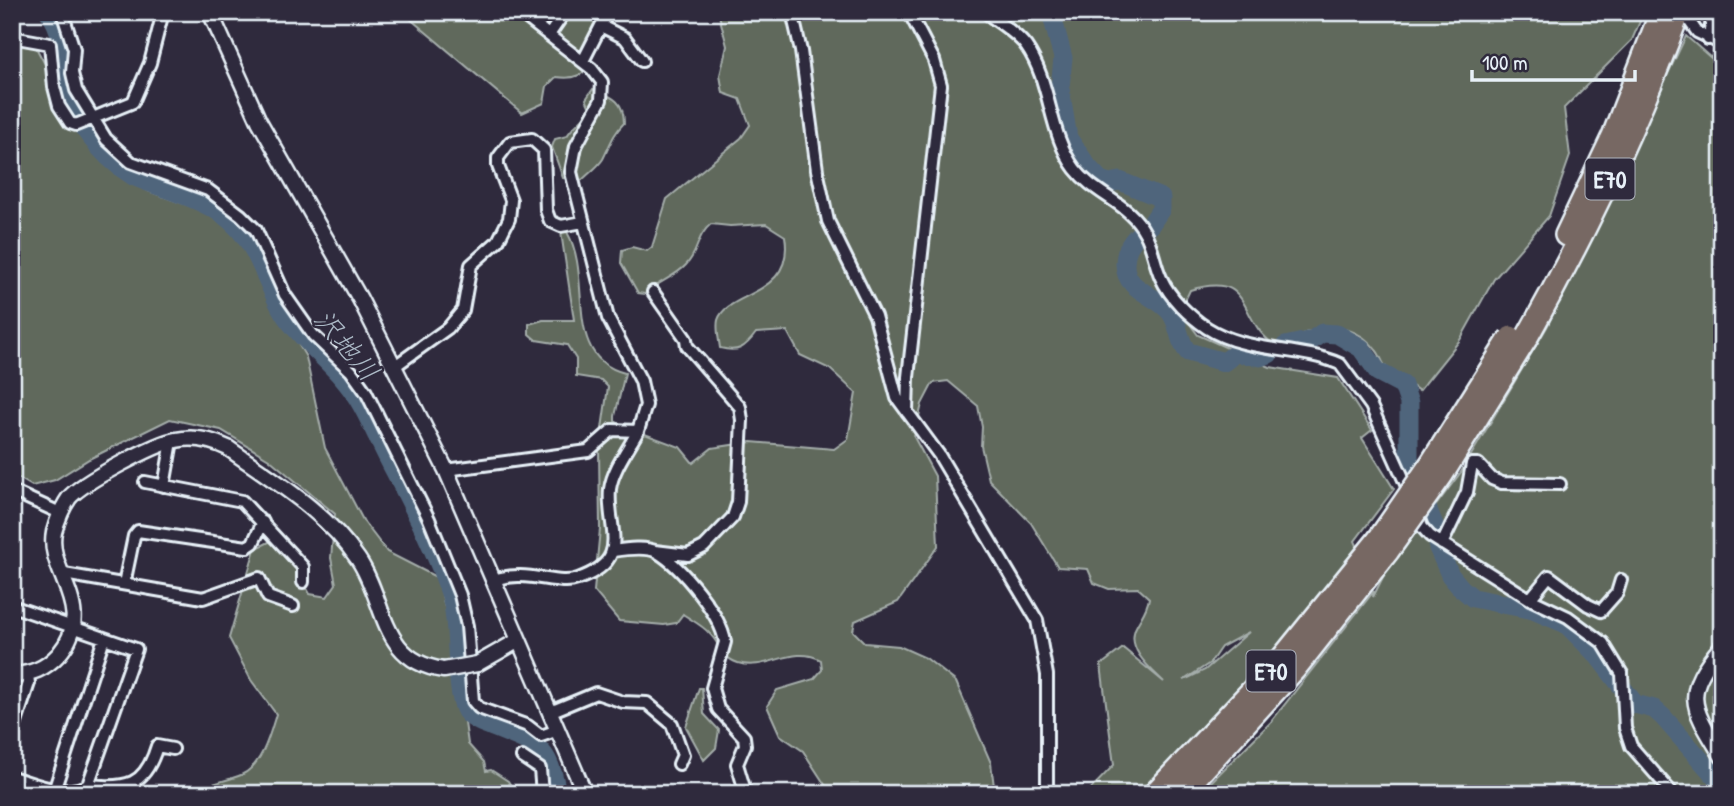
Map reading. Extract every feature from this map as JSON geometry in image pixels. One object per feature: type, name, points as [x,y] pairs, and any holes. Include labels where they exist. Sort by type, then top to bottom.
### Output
[{"type":"highway","name":"E70","points":[[1520,334],[1584,200],[1661,12]]},
{"type":"highway","name":"E70","points":[[1154,794],[1279,662],[1442,475],[1617,164],[1681,12]]},
{"type":"highway","name":"E70","points":[[1181,794],[1294,670],[1383,545]]},
{"type":"street","points":[[62,12],[73,41],[72,73],[76,90],[106,139],[131,162],[208,190],[256,230],[285,295],[313,335],[351,371],[366,392],[429,519],[460,594],[467,626],[474,701],[479,708],[528,726],[541,736],[558,730]]},
{"type":"street","points":[[12,37],[50,44],[54,88],[59,107],[70,124],[76,125],[133,102],[150,64],[163,12]]},
{"type":"street","points":[[210,12],[260,121],[395,366],[446,470],[585,794]]},
{"type":"street","points":[[494,580],[516,574],[574,581],[603,563],[614,551],[615,535],[610,500],[612,482],[639,431],[646,405],[641,380],[608,318],[571,163],[576,146],[597,109],[603,89],[597,75],[583,61],[519,12]]},
{"type":"street","points":[[549,35],[565,12]]},
{"type":"street","points":[[583,61],[608,12]]},
{"type":"street","points":[[792,12],[801,51],[817,170],[828,221],[874,316],[897,398],[939,455],[1037,620],[1047,675],[1047,794]]},
{"type":"street","points":[[907,412],[908,377],[941,85],[934,60],[909,12]]},
{"type":"street","points":[[986,12],[1012,30],[1026,46],[1036,64],[1061,144],[1085,180],[1133,215],[1146,233],[1161,278],[1170,293],[1191,316],[1226,336],[1340,364],[1371,406],[1386,435],[1422,527],[1442,544],[1530,599],[1585,628],[1612,655],[1624,684],[1627,736],[1636,753],[1673,794]]},
{"type":"street","points":[[1681,12],[1697,32],[1722,44]]},
{"type":"street","points":[[1707,39],[1714,12]]},
{"type":"street","points":[[601,26],[625,38],[642,61]]},
{"type":"street","points":[[395,366],[456,321],[466,300],[471,265],[505,231],[511,204],[498,166],[498,158],[510,142],[532,139],[544,150],[547,210],[551,221],[561,226],[583,222]]},
{"type":"street","points":[[614,551],[655,551],[688,555],[704,547],[733,517],[738,502],[742,420],[740,407],[687,346],[686,340],[653,292]]},
{"type":"street","points":[[446,470],[588,451],[612,430],[639,431]]},
{"type":"street","points":[[12,675],[28,675],[56,657],[64,647],[72,626],[72,600],[54,547],[54,534],[60,513],[68,499],[83,485],[172,441],[206,440],[228,448],[310,507],[358,558],[368,576],[392,639],[401,651],[423,666],[444,670],[477,664],[519,640]]},
{"type":"street","points":[[164,486],[172,441]]},
{"type":"street","points":[[1442,544],[1467,492],[1472,464],[1478,464],[1492,479],[1502,483],[1560,484]]},
{"type":"street","points":[[145,482],[242,501],[303,567],[303,582]]},
{"type":"street","points":[[12,491],[60,513]]},
{"type":"street","points":[[124,584],[135,532],[141,530],[247,547],[253,543],[263,522]]},
{"type":"street","points":[[655,551],[699,593],[724,634],[724,649],[712,688],[718,709],[744,737],[745,744],[737,764],[746,794]]},
{"type":"street","points":[[64,574],[203,598],[259,578],[268,597],[293,606]]},
{"type":"street","points":[[1530,599],[1549,576],[1601,611],[1617,593],[1621,580]]},
{"type":"street","points":[[12,606],[136,649],[88,785]]},
{"type":"street","points":[[53,792],[104,638]]},
{"type":"street","points":[[1722,646],[1703,668],[1695,694],[1699,718],[1722,756]]},
{"type":"street","points":[[12,735],[29,682],[28,675]]},
{"type":"street","points":[[550,712],[596,693],[623,702],[647,703],[672,724],[683,755],[679,764]]},
{"type":"street","points":[[12,777],[53,792],[81,789],[88,785],[133,783],[147,772],[157,746],[173,749]]},
{"type":"street","points":[[522,757],[540,769],[542,794]]},
{"type":"green space","points":[[402,12],[636,12],[626,18],[615,15],[606,29],[595,35],[587,68],[576,76],[556,77],[547,86],[544,103],[522,113]]},
{"type":"green space","points":[[715,12],[1644,12],[1632,40],[1564,108],[1570,156],[1549,216],[1494,279],[1460,340],[1419,391],[1387,368],[1376,350],[1353,332],[1341,328],[1315,330],[1275,345],[1263,335],[1235,292],[1225,287],[1211,286],[1190,290],[1180,311],[1198,335],[1270,367],[1338,378],[1372,430],[1362,438],[1394,489],[1355,541],[1359,550],[1319,602],[1139,794],[1086,794],[1114,765],[1101,665],[1123,648],[1164,682],[1142,659],[1134,644],[1135,629],[1149,598],[1138,588],[1109,589],[1094,583],[1088,569],[1058,567],[1031,523],[989,480],[981,446],[982,427],[978,406],[948,381],[933,383],[922,404],[914,437],[935,476],[938,546],[898,602],[855,621],[853,631],[865,643],[899,646],[926,658],[956,682],[991,763],[995,794],[831,794],[803,751],[780,735],[767,706],[777,690],[814,679],[822,670],[821,660],[800,655],[759,664],[738,663],[724,653],[706,630],[683,614],[676,623],[664,625],[619,621],[594,591],[600,529],[599,449],[608,387],[601,380],[576,376],[576,359],[567,345],[536,340],[529,334],[529,324],[543,320],[574,320],[561,232],[567,232],[575,251],[582,314],[593,351],[605,364],[625,373],[615,421],[680,447],[693,463],[712,448],[751,442],[834,449],[848,439],[856,393],[830,369],[800,355],[787,331],[756,333],[741,348],[720,348],[718,320],[734,303],[771,282],[780,271],[785,256],[785,236],[766,224],[711,224],[686,265],[645,294],[638,293],[621,263],[622,250],[632,247],[647,251],[652,247],[667,199],[741,138],[750,125],[740,99],[723,93],[720,75],[727,46],[719,15]],"holes":[[[1249,632],[1205,670],[1184,680],[1210,663],[1221,647]]]},
{"type":"green space","points":[[1722,25],[1722,794],[1256,794],[1249,783],[1235,794],[1199,794],[1270,723],[1374,591],[1373,597],[1384,575],[1461,472],[1547,327],[1686,36],[1711,58]]},
{"type":"green space","points":[[12,38],[33,42],[74,118],[95,148],[123,175],[148,191],[218,216],[244,235],[270,297],[306,357],[325,448],[364,522],[387,552],[438,578],[454,645],[468,744],[484,762],[486,771],[491,770],[508,781],[516,794],[195,794],[248,771],[264,749],[276,714],[251,680],[229,638],[255,549],[271,541],[295,567],[310,594],[327,597],[336,584],[331,558],[335,514],[269,459],[221,430],[170,419],[89,459],[55,480],[32,486],[12,474]]},
{"type":"green space","points":[[593,89],[616,100],[622,109],[624,123],[603,159],[582,180],[563,178],[552,147],[555,139],[567,136],[588,112],[590,108],[586,99]]},
{"type":"green space","points":[[699,688],[702,688],[704,714],[719,730],[716,748],[704,760],[686,727]]},
{"type":"waterway","name":"沢地川","points":[[49,12],[60,34],[65,89],[70,104],[87,133],[109,158],[133,176],[205,204],[236,226],[246,237],[285,315],[342,377],[358,399],[422,524],[451,596],[460,689],[466,711],[479,721],[536,747],[549,764],[557,794]]},
{"type":"waterway","points":[[1051,12],[1063,58],[1060,88],[1068,138],[1088,167],[1104,184],[1120,181],[1161,198],[1161,209],[1149,227]]},
{"type":"waterway","points":[[1138,235],[1127,251],[1126,273],[1136,287],[1171,313],[1188,352],[1224,362],[1236,353],[1260,357],[1269,354]]},
{"type":"waterway","points":[[1285,346],[1312,340],[1322,333],[1337,334],[1361,348],[1378,372],[1403,385],[1409,403],[1409,463],[1437,532]]},
{"type":"waterway","points":[[1438,548],[1450,575],[1473,598],[1533,610],[1566,624],[1598,656],[1635,704],[1654,709],[1663,717],[1722,784]]}]
